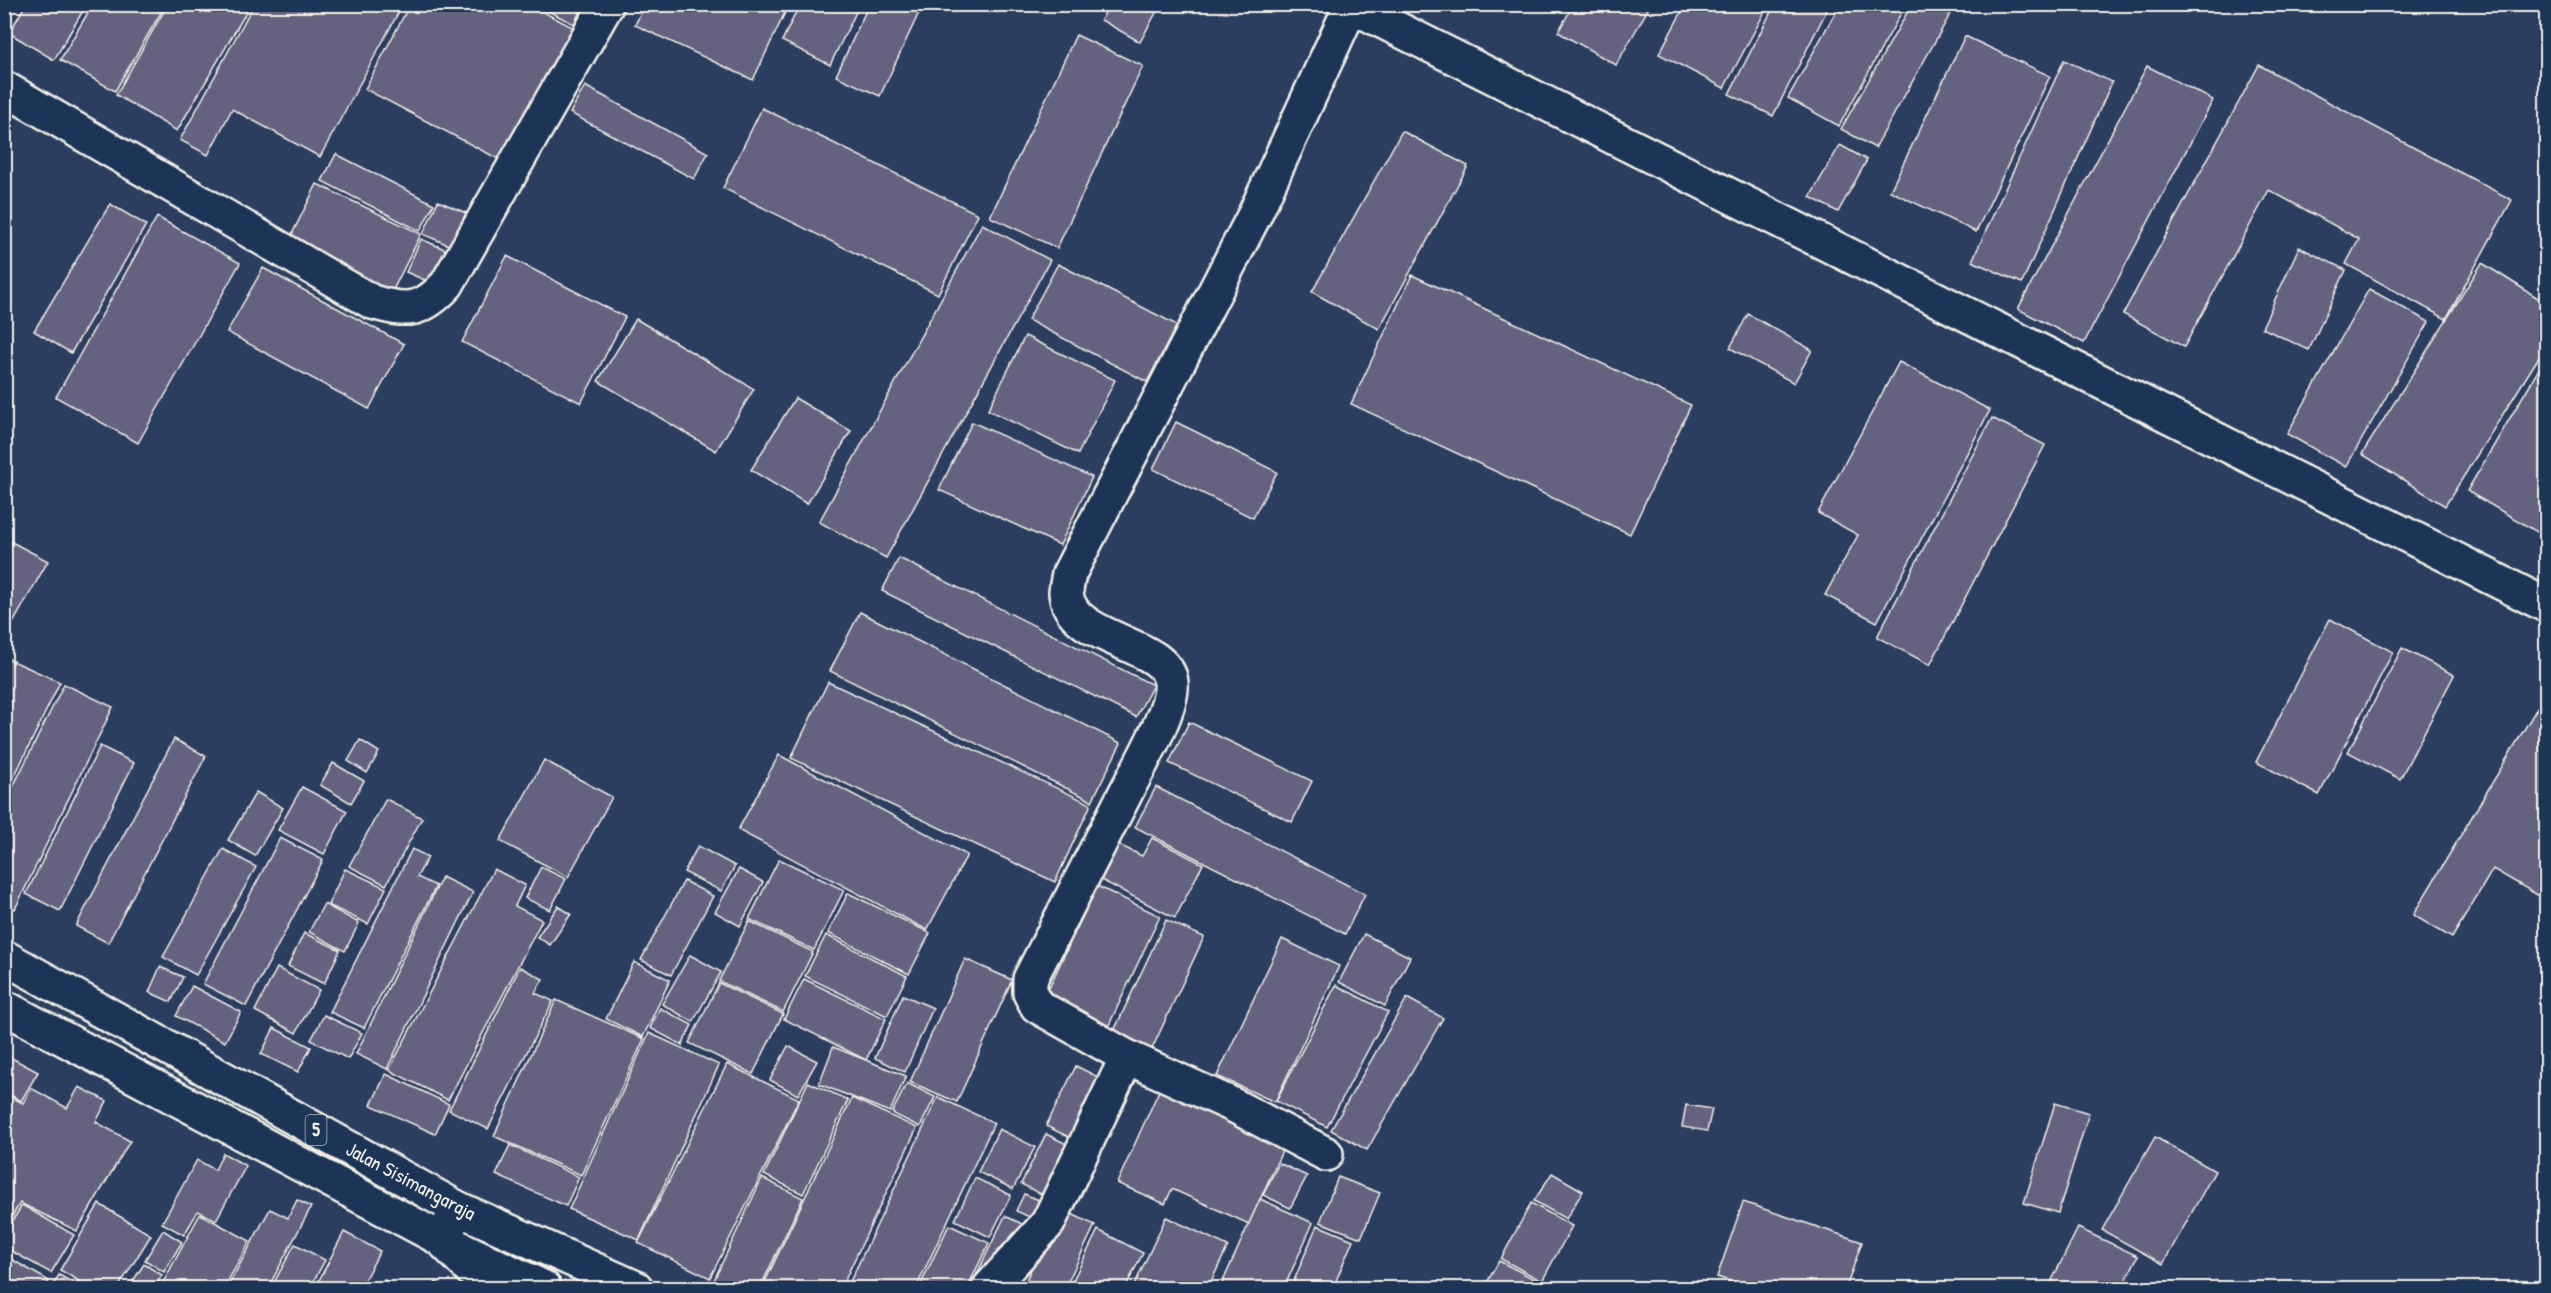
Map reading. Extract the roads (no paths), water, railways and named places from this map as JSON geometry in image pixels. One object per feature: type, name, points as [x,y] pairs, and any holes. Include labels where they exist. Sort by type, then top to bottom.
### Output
[{"type":"main road","points":[[4,88],[372,302],[397,309],[416,308],[433,300],[447,284],[607,4]]},
{"type":"main road","points":[[1326,1154],[1232,1104],[1128,1057],[1037,1006],[1030,993],[1030,979],[1141,763],[1170,701],[1172,683],[1167,670],[1154,658],[1082,621],[1070,608],[1066,592],[1069,574],[1254,216],[1349,5],[2547,605]]},
{"type":"main road","name":"Jalan Sisimangaraja","points":[[4,957],[459,1209],[636,1288]]},
{"type":"main road","name":"Jalan Sisimangaraja","points":[[4,1007],[441,1239],[544,1288]]},
{"type":"main road","points":[[989,1288],[1048,1223],[1128,1057]]},
{"type":"main road","points":[[459,1209],[441,1239],[490,1288]]}]
